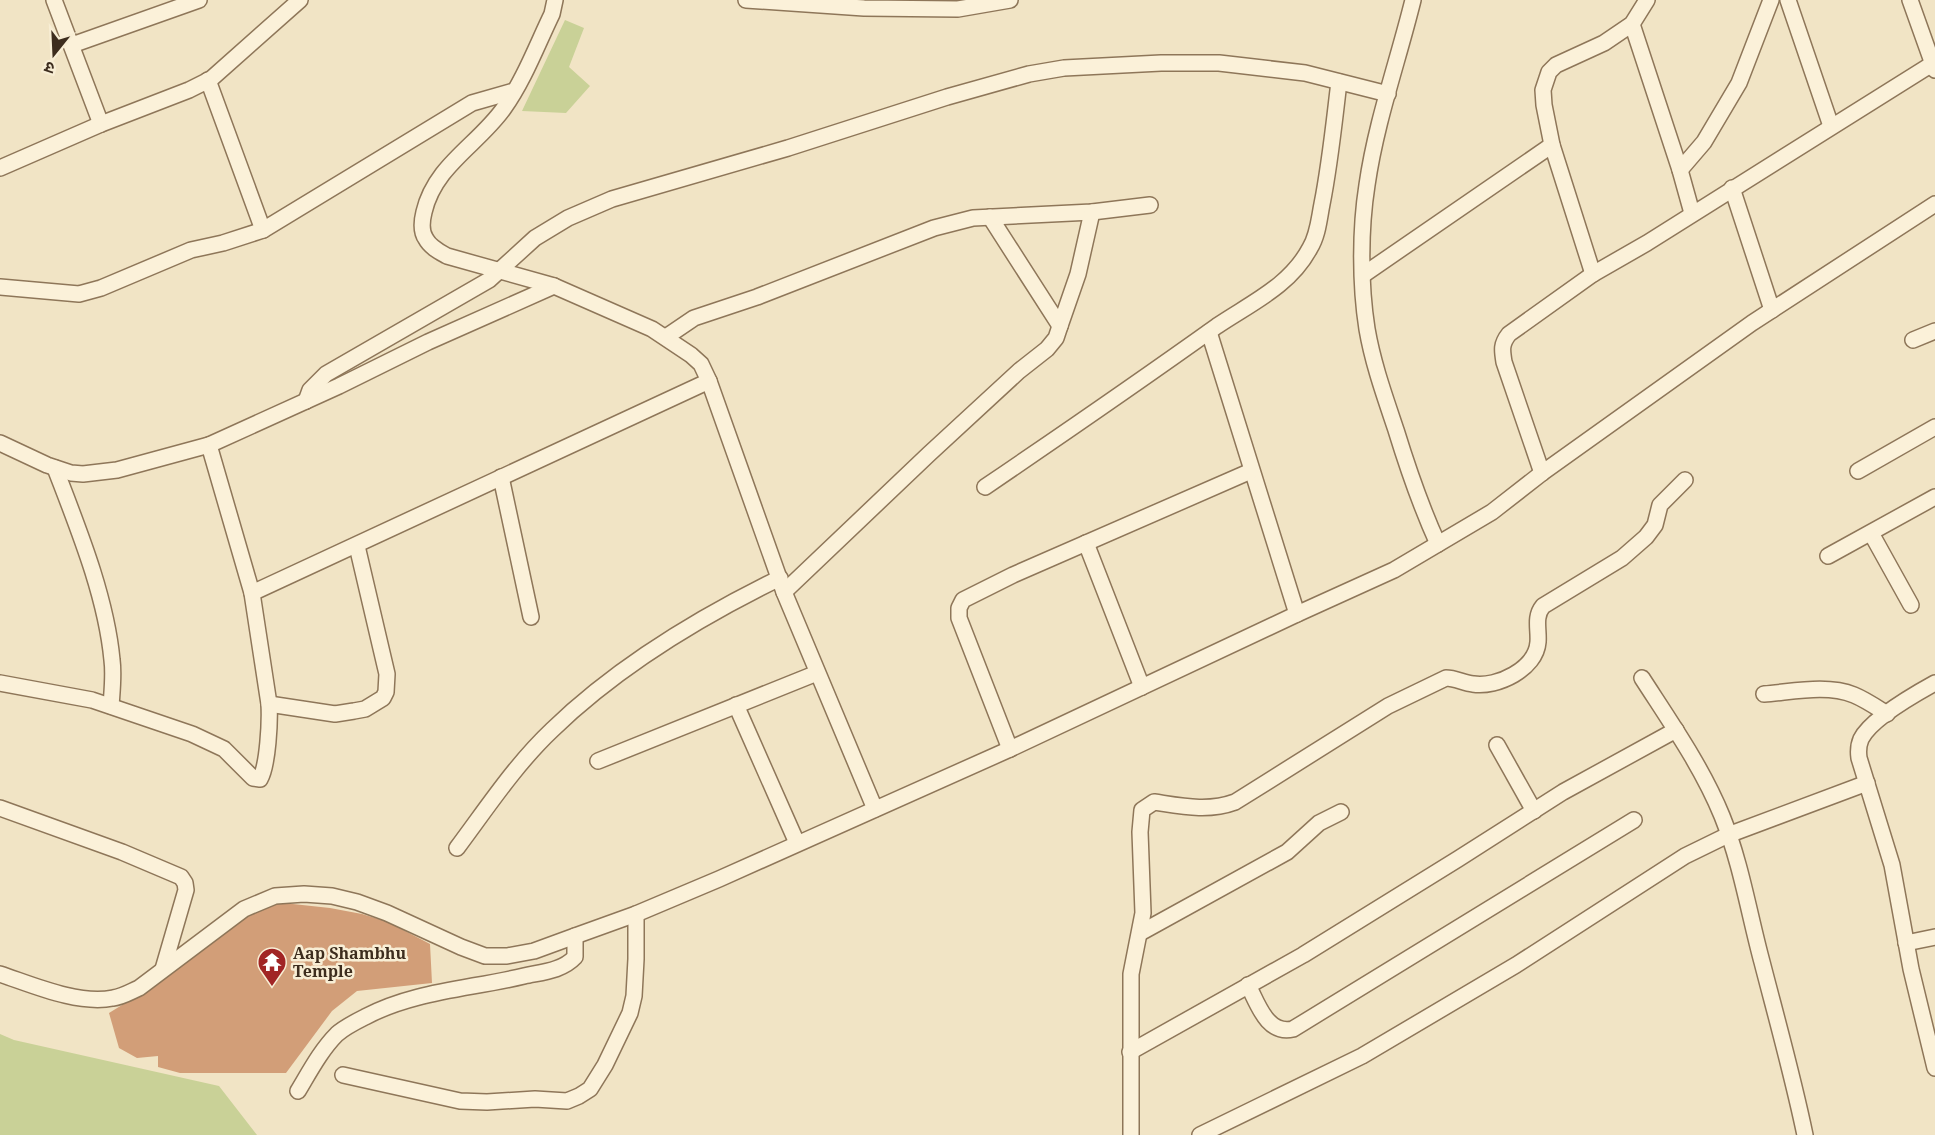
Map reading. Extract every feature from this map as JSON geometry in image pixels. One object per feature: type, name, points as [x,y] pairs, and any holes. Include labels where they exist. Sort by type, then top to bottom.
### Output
[{"type":"street","points":[[54,0],[101,124]]},
{"type":"street","points":[[72,45],[199,0]]},
{"type":"street","points":[[0,168],[101,124],[152,106],[208,80],[300,0]]},
{"type":"street","points":[[555,0],[552,14],[514,91],[496,119],[435,182],[423,216],[425,239],[447,256],[554,286],[666,337],[691,354],[701,364],[710,381],[737,463],[782,585],[875,809]]},
{"type":"street","points":[[746,0],[864,8],[958,9],[1010,0]]},
{"type":"street","points":[[1413,0],[1382,113],[1367,182],[1364,205],[1363,275],[1367,329],[1382,385],[1421,508],[1438,544]]},
{"type":"street","points":[[1593,274],[1552,145],[1543,90],[1549,72],[1556,65],[1604,43],[1632,24],[1647,0]]},
{"type":"street","points":[[1680,170],[1704,142],[1739,83],[1771,0]]},
{"type":"street","points":[[1788,0],[1831,126]]},
{"type":"street","points":[[1542,472],[1520,413],[1502,348],[1504,340],[1509,334],[1593,274],[1831,126],[1934,67],[1910,0]]},
{"type":"street","points":[[1632,24],[1692,213]]},
{"type":"street","points":[[306,401],[310,390],[326,374],[489,279],[535,238],[568,218],[612,198],[788,148],[886,116],[1029,74],[1104,65],[1219,63],[1289,70],[1388,94]]},
{"type":"street","points":[[208,80],[263,230]]},
{"type":"street","points":[[985,487],[1289,277],[1312,246],[1325,191],[1339,82]]},
{"type":"street","points":[[0,287],[79,294],[101,288],[191,250],[223,243],[263,230],[472,103],[514,91]]},
{"type":"street","points":[[1363,275],[1552,145]]},
{"type":"street","points":[[1732,188],[1772,310]]},
{"type":"street","points":[[0,974],[56,993],[92,999],[122,996],[139,988],[244,909],[275,896],[288,894],[332,896],[357,902],[485,956],[507,956],[534,951],[636,914],[1010,749],[1395,570],[1492,512],[1542,472],[1772,310],[1935,204]]},
{"type":"street","points":[[666,337],[693,318],[757,297],[934,228],[973,218],[1092,212],[1150,205]]},
{"type":"street","points":[[457,848],[513,772],[551,730],[669,638],[726,604],[782,585],[1019,371],[1047,349],[1056,338],[1078,274],[1092,212]]},
{"type":"street","points":[[990,217],[1060,326]]},
{"type":"street","points":[[0,442],[55,468],[83,474],[106,472],[208,445],[554,286]]},
{"type":"street","points":[[1913,340],[1935,331]]},
{"type":"street","points":[[1209,332],[1298,614]]},
{"type":"street","points":[[252,593],[710,381]]},
{"type":"street","points":[[1858,471],[1935,427]]},
{"type":"street","points":[[0,682],[111,706],[213,742],[224,749],[253,778],[260,779],[264,770],[270,718],[252,593],[208,445]]},
{"type":"street","points":[[55,468],[89,566],[107,629],[113,674],[111,706]]},
{"type":"street","points":[[1010,749],[959,618],[960,603],[971,595],[1251,471]]},
{"type":"street","points":[[501,477],[531,617]]},
{"type":"street","points":[[1131,1135],[1131,974],[1143,913],[1140,819],[1142,810],[1154,802],[1201,808],[1225,806],[1388,706],[1446,678],[1475,685],[1494,683],[1525,669],[1538,649],[1538,615],[1543,606],[1623,558],[1646,537],[1655,525],[1660,505],[1685,480]]},
{"type":"street","points":[[1828,556],[1935,497]]},
{"type":"street","points":[[1871,533],[1911,605]]},
{"type":"street","points":[[1086,543],[1142,687]]},
{"type":"street","points":[[269,704],[335,714],[365,708],[378,702],[386,692],[387,674],[357,546]]},
{"type":"street","points":[[598,761],[817,673]]},
{"type":"street","points":[[1642,678],[1702,773],[1723,818],[1748,901],[1761,961],[1792,1071],[1805,1135]]},
{"type":"street","points":[[1935,683],[1887,714],[1864,734],[1858,748],[1859,758],[1892,865],[1906,943],[1935,1068]]},
{"type":"street","points":[[1764,694],[1829,690],[1842,692],[1867,701],[1887,714]]},
{"type":"street","points":[[736,705],[797,843]]},
{"type":"street","points":[[1130,1052],[1332,937],[1563,792],[1676,730]]},
{"type":"street","points":[[1497,745],[1534,811]]},
{"type":"street","points":[[1200,1135],[1362,1056],[1516,965],[1685,856],[1728,835],[1867,783]]},
{"type":"street","points":[[0,808],[122,852],[181,877],[186,890],[163,969]]},
{"type":"street","points":[[1140,933],[1287,852],[1319,823],[1341,812]]},
{"type":"street","points":[[1248,985],[1264,1016],[1272,1026],[1287,1031],[1293,1029],[1634,820]]},
{"type":"street","points":[[343,1075],[460,1101],[535,1099],[567,1101],[579,1096],[590,1089],[605,1065],[630,1012],[634,996],[636,914]]},
{"type":"street","points":[[298,1091],[320,1055],[337,1034],[347,1026],[409,998],[507,981],[562,968],[574,957],[575,936]]},
{"type":"street","points":[[1906,943],[1935,937]]},
{"type":"green space","points":[[565,20],[584,28],[569,67],[590,86],[566,113],[522,111]]},
{"type":"green space","points":[[0,1034],[14,1040],[219,1086],[257,1135],[0,1135]]},
{"type":"building","name":"Aap Shambhu Temple","points":[[265,901],[330,908],[388,922],[430,944],[432,983],[357,991],[332,1011],[286,1073],[180,1073],[158,1067],[158,1056],[137,1058],[119,1048],[109,1013],[140,994]]},
{"type":"place","name":"Aap Shambhu Temple","points":[[272,988]]}]
